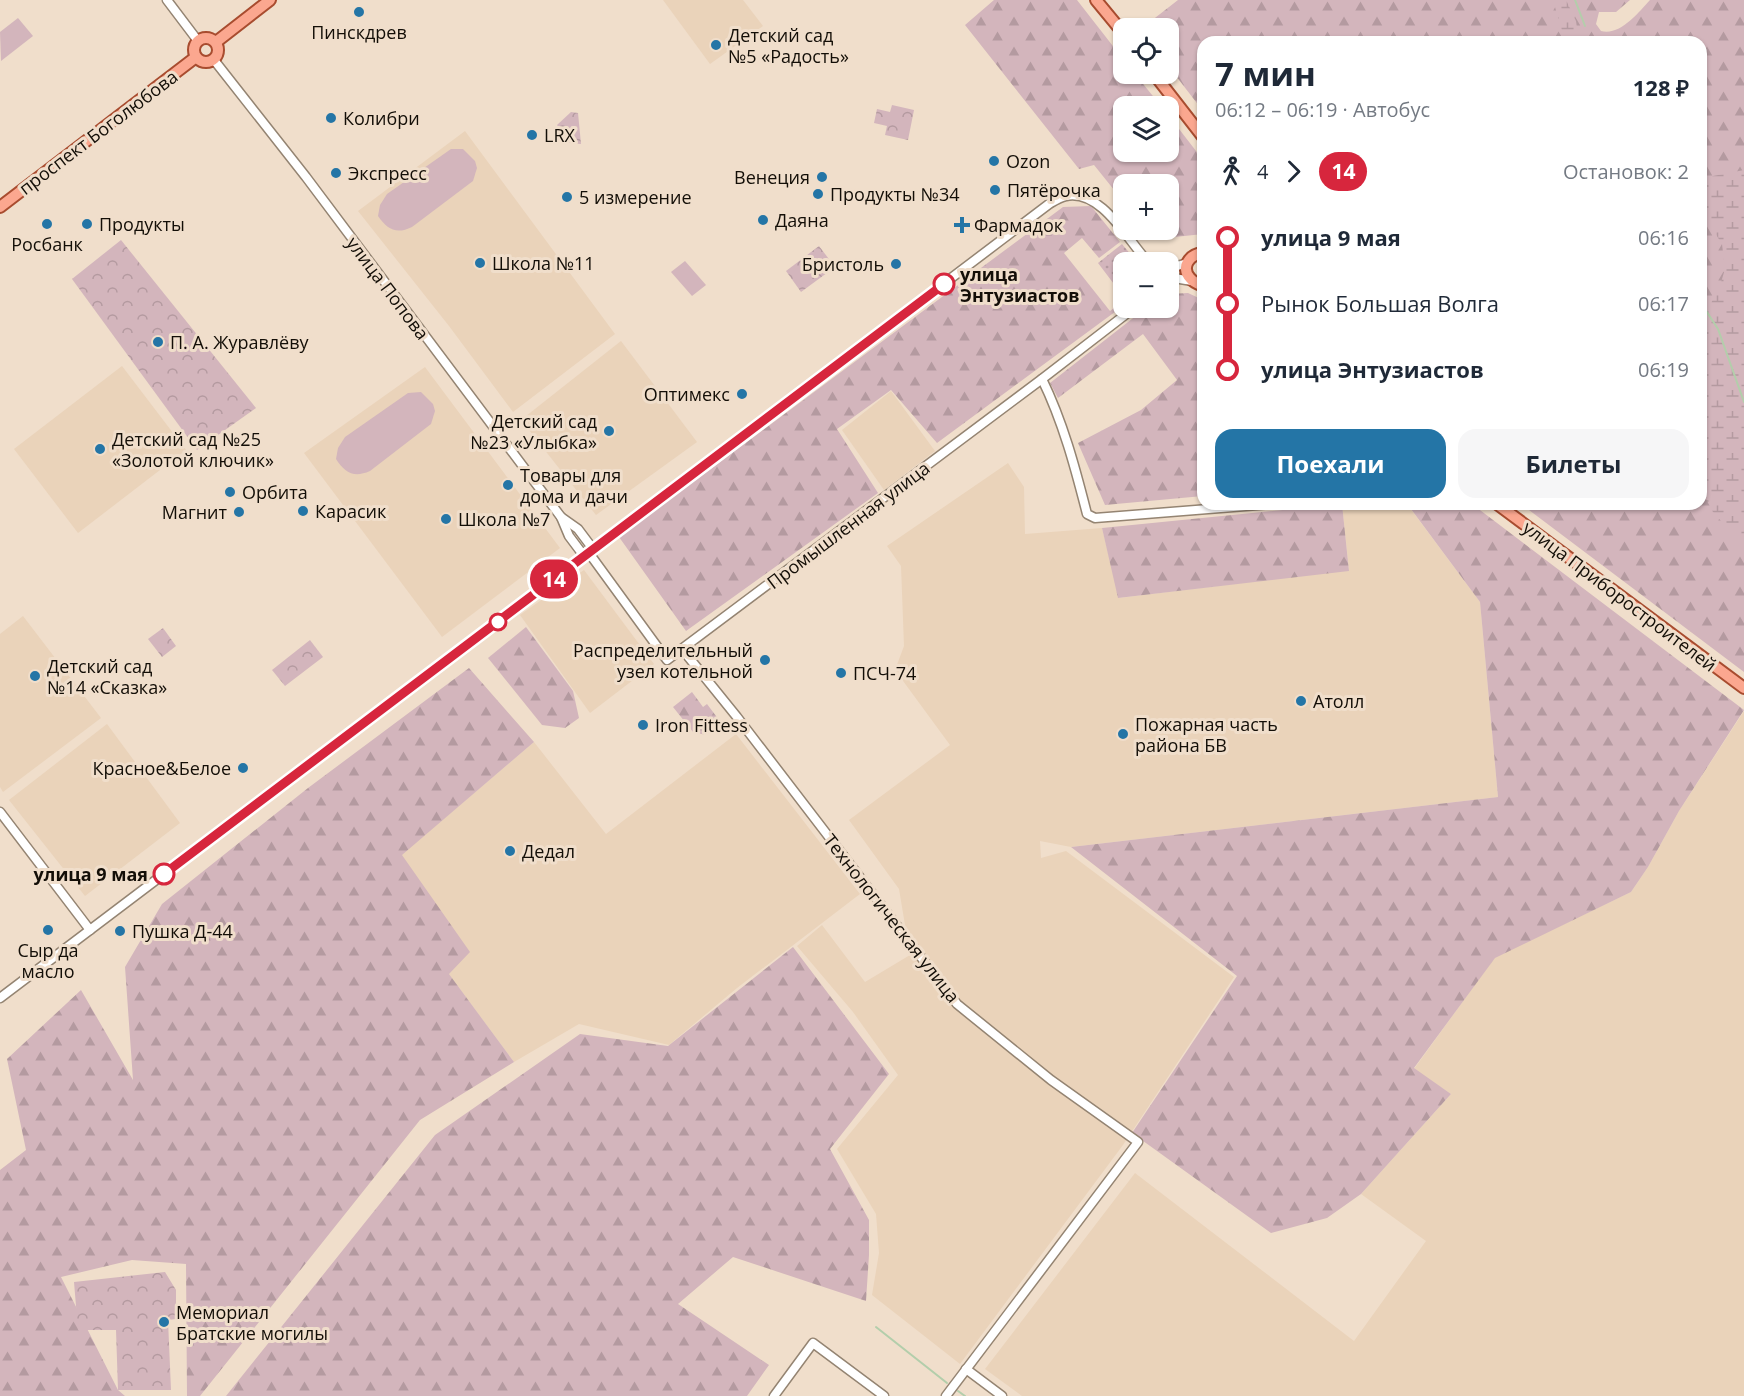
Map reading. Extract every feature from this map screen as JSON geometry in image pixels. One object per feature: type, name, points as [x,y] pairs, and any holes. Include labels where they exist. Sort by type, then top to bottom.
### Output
[{"type":"main road","points":[[216,42],[270,0]]},
{"type":"main road","points":[[1096,0],[1113,21]]},
{"type":"main road","points":[[207,38],[216,42],[219,52],[214,60],[204,63],[196,57],[194,49],[198,41],[207,38]]},
{"type":"main road","name":"проспект Боголюбова","points":[[0,207],[196,57]]},
{"type":"main road","points":[[1162,84],[1197,129]]},
{"type":"main road","points":[[1197,255],[1187,263],[1187,275],[1197,282]]},
{"type":"main road","name":"улица Приборостроителей","points":[[1505,510],[1744,688]]},
{"type":"street","points":[[167,0],[198,41]]},
{"type":"street","name":"улица Попова","points":[[214,60],[306,177],[561,517],[568,536],[589,553]]},
{"type":"street","points":[[0,986],[3,996],[1022,225],[1064,196],[1081,195],[1094,200],[1140,252]]},
{"type":"street","points":[[1179,266],[1187,263]]},
{"type":"street","points":[[1179,281],[1197,284]]},
{"type":"street","name":"Промышленная улица","points":[[682,649],[1121,318]]},
{"type":"street","points":[[1042,379],[1056,406],[1070,446],[1087,513],[1095,518],[1197,510]]},
{"type":"street","points":[[589,553],[667,660],[682,649]]},
{"type":"street","name":"Технологическая улица","points":[[682,649],[737,717],[957,1004],[1051,1080],[1138,1142],[966,1369]]},
{"type":"street","points":[[0,812],[90,930]]},
{"type":"street","points":[[774,1396],[813,1343],[884,1396]]},
{"type":"street","points":[[946,1396],[966,1369],[1002,1396]]},
{"type":"shaded area","name":"Детский сад №5 «Радость»","points":[[663,0],[743,0],[763,26],[710,64]]},
{"type":"shaded area","name":"Школа №11","points":[[465,131],[615,334],[513,412],[449,326],[358,211]]},
{"type":"shaded area","name":"Детский сад №23 «Улыбка»","points":[[621,341],[697,442],[596,515],[521,420]]},
{"type":"shaded area","name":"Детский сад №25 «Золотой ключик»","points":[[122,366],[186,450],[78,533],[14,449]]},
{"type":"shaded area","name":"Школа №7","points":[[425,367],[560,548],[442,637],[304,453]]},
{"type":"shaded area","points":[[891,391],[935,451],[884,490],[842,430]]},
{"type":"shaded area","points":[[1008,463],[1024,487],[1025,534],[1102,528],[1119,598],[1349,570],[1343,510],[1411,510],[1480,602],[1498,797],[1071,847],[1040,841],[1041,858],[1066,851],[1234,977],[1123,1145],[960,1364],[872,1295],[879,1253],[876,1214],[837,1149],[898,1075],[853,1012],[797,946],[822,925],[865,982],[910,955],[899,889],[849,820],[950,745],[895,670],[904,646],[901,566],[887,546]]},
{"type":"shaded area","points":[[584,570],[654,664],[590,713],[520,615]]},
{"type":"shaded area","name":"Детский сад №14 «Сказка»","points":[[23,616],[101,718],[3,792],[0,787],[0,634]]},
{"type":"shaded area","points":[[1744,711],[1744,1396],[1022,1396],[985,1369],[1135,1173],[1354,1341],[1426,1241],[1361,1194],[1451,1094],[1414,1069],[1495,957],[1631,892],[1648,867],[1679,811]]},
{"type":"shaded area","points":[[107,724],[180,823],[85,896],[9,800]]},
{"type":"shaded area","points":[[736,734],[860,894],[737,988],[669,1045],[579,1024],[514,1062],[448,973],[401,855],[534,742],[606,834]]},
{"type":"green space","points":[[994,0],[1077,0],[1113,46],[1113,84],[1143,84],[1153,96],[1113,96],[1113,162],[1179,162],[1179,129],[1197,152],[1197,235],[1179,237],[1179,174],[1113,174],[1113,189],[1094,165],[1079,169],[965,25]]},
{"type":"green space","points":[[1178,0],[1630,0],[1616,12],[1599,12],[1596,24],[1601,31],[1608,32],[1622,27],[1650,0],[1744,0],[1744,672],[1529,510],[1707,510],[1707,36],[1197,36],[1197,103],[1179,80],[1179,18],[1155,18]]},
{"type":"green space","points":[[1553,0],[1566,0],[1576,21],[1578,36],[1563,36]]},
{"type":"green space","points":[[18,18],[33,36],[1,61],[0,32]]},
{"type":"green space","points":[[892,105],[914,110],[908,140],[885,135],[887,126],[874,123],[877,109],[890,112]]},
{"type":"green space","points":[[571,112],[578,113],[581,144],[570,143],[557,125]]},
{"type":"green space","points":[[451,149],[463,149],[475,161],[477,168],[473,181],[412,227],[397,230],[385,224],[378,216],[380,205],[387,194]]},
{"type":"green space","points":[[1744,170],[1744,547],[1713,512],[1707,501],[1707,310],[1719,289],[1725,269],[1722,244],[1707,220],[1707,181],[1713,176]]},
{"type":"green space","points":[[1091,206],[1113,233],[1113,240],[1120,242],[1099,258],[1082,238],[1064,253],[1110,311],[1113,309],[1113,313],[937,443],[891,390],[837,429],[878,493],[686,631],[619,537],[1063,207]]},
{"type":"green space","points":[[121,240],[256,408],[197,450],[72,279]]},
{"type":"green space","points":[[1122,244],[1129,252],[1113,252],[1113,283],[1098,263]]},
{"type":"green space","points":[[819,246],[835,267],[801,292],[786,271]]},
{"type":"green space","points":[[685,261],[706,285],[692,296],[671,272]]},
{"type":"green space","points":[[1179,293],[1188,293],[1197,297],[1197,497],[1105,505],[1078,443],[1141,410],[1177,380],[1143,334],[1058,398],[1050,383],[1133,318],[1179,318]]},
{"type":"green space","points":[[421,392],[433,404],[435,411],[431,424],[370,471],[355,474],[346,471],[336,459],[338,448],[345,437],[408,393]]},
{"type":"green space","points":[[1282,510],[1343,510],[1349,571],[1118,598],[1102,528]]},
{"type":"green space","points":[[1412,510],[1480,510],[1744,710],[1679,811],[1648,867],[1631,892],[1495,958],[1414,1068],[1451,1094],[1361,1194],[1327,1218],[1271,1233],[1132,1133],[1237,976],[1071,847],[1498,797],[1480,602]]},
{"type":"green space","points":[[526,627],[573,691],[579,718],[565,728],[542,725],[488,658]]},
{"type":"green space","points":[[163,628],[176,646],[162,657],[148,639]]},
{"type":"green space","points":[[310,640],[323,657],[285,686],[272,670]]},
{"type":"green space","points":[[469,668],[534,742],[402,855],[470,952],[449,974],[514,1062],[420,1120],[200,1396],[187,1396],[186,1264],[132,1260],[61,1277],[118,1390],[125,1396],[0,1396],[0,1170],[26,1150],[7,1059],[81,990],[133,1080],[125,967],[162,904],[308,788]]},
{"type":"green space","points":[[692,692],[703,707],[707,704],[722,724],[706,735],[693,732],[673,707]]},
{"type":"green space","points":[[793,947],[889,1074],[830,1149],[869,1220],[866,1301],[733,1257],[678,1304],[769,1365],[747,1396],[226,1396],[435,1135],[580,1034],[668,1046]]},
{"type":"green space","points":[[165,1272],[176,1290],[176,1319],[168,1320],[171,1390],[118,1390],[116,1330],[78,1330],[74,1282]]},
{"type":"waterway","points":[[1575,0],[1585,26]]},
{"type":"waterway","points":[[1707,312],[1718,329],[1744,402]]},
{"type":"waterway","points":[[876,1327],[947,1383]]},
{"type":"waterway","points":[[958,1391],[965,1396]]},
{"type":"bus line","name":"14","points":[[164,874],[944,284]]},
{"type":"place","name":"Пинскдрев","points":[[359,12]]},
{"type":"place","name":"Детский сад №5 «Радость»","points":[[716,45]]},
{"type":"place","name":"Колибри","points":[[331,118]]},
{"type":"place","name":"LRX","points":[[532,135]]},
{"type":"place","name":"Ozon","points":[[994,161]]},
{"type":"place","name":"Экспресс","points":[[336,173]]},
{"type":"place","name":"Венеция","points":[[822,177]]},
{"type":"place","name":"Пятёрочка","points":[[995,190]]},
{"type":"place","name":"Продукты №34","points":[[818,194]]},
{"type":"place","name":"5 измерение","points":[[567,197]]},
{"type":"place","name":"Даяна","points":[[763,220]]},
{"type":"place","name":"Росбанк","points":[[47,224]]},
{"type":"place","name":"Продукты","points":[[87,224]]},
{"type":"place","name":"Фармадок","points":[[962,225]]},
{"type":"place","name":"Школа №11","points":[[480,263]]},
{"type":"place","name":"Бристоль","points":[[896,264]]},
{"type":"place","name":"улица Энтузиастов","points":[[944,284]]},
{"type":"place","name":"П. А. Журавлёву","points":[[158,342]]},
{"type":"place","name":"Оптимекс","points":[[742,394]]},
{"type":"place","name":"Детский сад №23 «Улыбка»","points":[[609,431]]},
{"type":"place","name":"Детский сад №25 «Золотой ключик»","points":[[100,449]]},
{"type":"place","name":"Товары для дома и дачи","points":[[508,485]]},
{"type":"place","name":"Орбита","points":[[230,492]]},
{"type":"place","name":"Карасик","points":[[303,511]]},
{"type":"place","name":"Магнит","points":[[239,512]]},
{"type":"place","name":"Школа №7","points":[[446,519]]},
{"type":"place","name":"Распределительный узел котельной","points":[[765,660]]},
{"type":"place","name":"ПСЧ-74","points":[[841,673]]},
{"type":"place","name":"Детский сад №14 «Сказка»","points":[[35,676]]},
{"type":"place","name":"Атолл","points":[[1301,701]]},
{"type":"place","name":"Iron Fittess","points":[[643,725]]},
{"type":"place","name":"Пожарная часть района БВ","points":[[1123,734]]},
{"type":"place","name":"Красное&Белое","points":[[243,768]]},
{"type":"place","name":"Дедал","points":[[510,851]]},
{"type":"place","name":"улица 9 мая","points":[[164,874]]},
{"type":"place","name":"Сыр да масло","points":[[48,930]]},
{"type":"place","name":"Пушка Д-44","points":[[120,931]]},
{"type":"place","name":"Мемориал Братские могилы","points":[[164,1322]]}]
